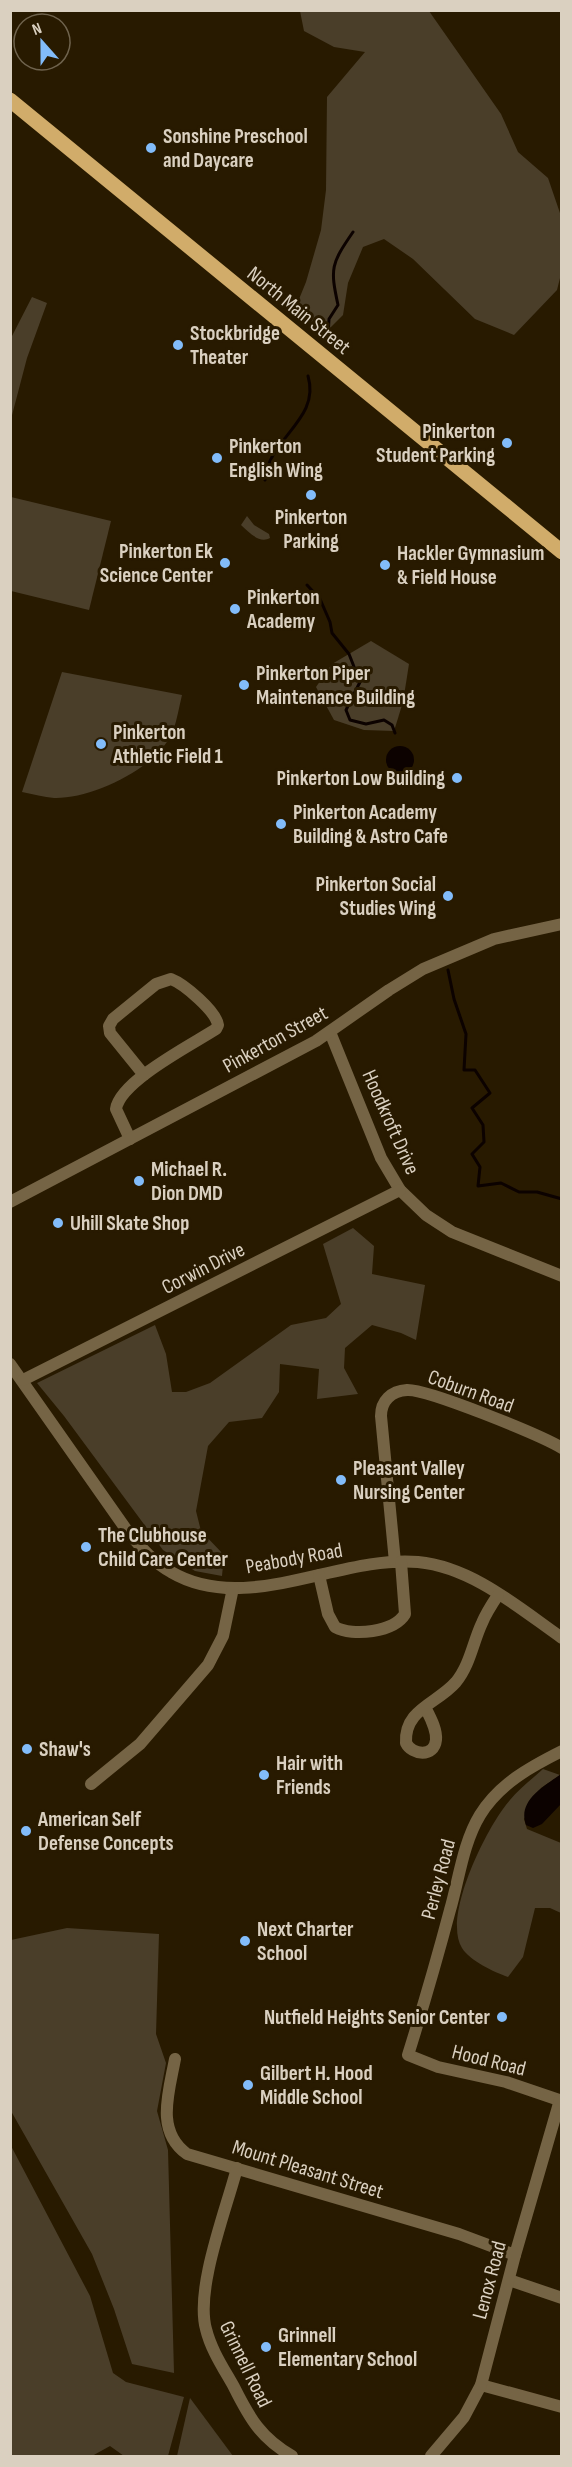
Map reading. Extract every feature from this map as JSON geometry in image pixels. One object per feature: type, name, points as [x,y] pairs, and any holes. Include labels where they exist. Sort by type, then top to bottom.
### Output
[{"type":"main road","name":"North Main Street","points":[[10,100],[561,552]]},
{"type":"street","name":"Pinkerton Street","points":[[10,1202],[330,1032],[389,990],[438,962],[494,939],[561,924]]},
{"type":"street","points":[[130,1139],[118,1113],[117,1105],[125,1092],[144,1075],[216,1029],[218,1025],[215,1015],[182,985],[171,979],[156,984],[109,1026],[110,1033],[144,1075]]},
{"type":"street","name":"Hoodkroft Drive","points":[[330,1032],[381,1158],[400,1190],[426,1215],[452,1232],[561,1276]]},
{"type":"street","name":"Corwin Drive","points":[[23,1380],[400,1190]]},
{"type":"street","name":"Peabody Road","points":[[10,1364],[122,1524],[165,1569],[180,1577],[233,1588],[264,1586],[398,1562],[435,1564],[459,1571],[561,1638]]},
{"type":"street","name":"Coburn Road","points":[[398,1562],[381,1416],[384,1403],[393,1394],[415,1391],[436,1396],[541,1437],[561,1448]]},
{"type":"street","points":[[319,1575],[331,1622],[343,1631],[358,1632],[392,1625],[404,1617],[406,1607],[398,1562]]},
{"type":"street","points":[[90,1784],[140,1744],[208,1665],[223,1636],[233,1588]]},
{"type":"street","points":[[425,1707],[450,1689],[458,1679],[482,1622],[498,1595]]},
{"type":"street","name":"Perley Road","points":[[408,2055],[432,1978],[465,1852],[480,1815],[508,1782],[561,1751]]},
{"type":"street","name":"Hood Road","points":[[408,2055],[438,2067],[506,2082],[561,2101]]},
{"type":"street","name":"Mount Pleasant Street","points":[[175,2059],[165,2113],[172,2137],[187,2154],[459,2234],[515,2255]]},
{"type":"street","name":"Lenox Road","points":[[431,2457],[464,2418],[481,2385],[515,2255],[561,2101]]},
{"type":"street","name":"Grinnell Road","points":[[237,2168],[207,2278],[203,2307],[205,2328],[222,2366],[252,2421],[269,2442],[292,2457]]},
{"type":"street","points":[[508,2280],[561,2298]]},
{"type":"street","points":[[481,2385],[561,2407]]},
{"type":"shaded area","points":[[300,11],[429,11],[501,114],[518,152],[548,178],[561,216],[561,274],[557,290],[514,335],[475,319],[413,259],[384,239],[363,247],[348,283],[343,315],[320,338],[295,309],[306,282],[321,230],[326,190],[327,97],[365,52],[334,47],[304,31]]},
{"type":"shaded area","points":[[32,297],[47,303],[27,358],[11,419],[11,338]]},
{"type":"shaded area","points":[[11,497],[111,521],[89,610],[11,591]]},
{"type":"shaded area","points":[[247,516],[254,525],[269,534],[270,538],[258,538],[241,525]]},
{"type":"shaded area","points":[[371,641],[409,664],[403,702],[394,731],[364,730],[334,720],[316,687],[332,664]]},
{"type":"shaded area","name":"Pinkerton Athletic Field 1","points":[[62,672],[182,695],[173,731],[165,745],[139,769],[104,787],[69,797],[54,798],[22,792]]},
{"type":"shaded area","points":[[400,746],[410,750],[414,760],[410,770],[400,774],[390,770],[386,760],[390,750]]},
{"type":"shaded area","points":[[353,1228],[374,1246],[372,1274],[425,1285],[416,1340],[372,1325],[345,1348],[344,1368],[358,1394],[317,1399],[319,1369],[280,1364],[279,1392],[262,1418],[229,1422],[208,1446],[196,1511],[201,1531],[224,1555],[222,1576],[195,1571],[163,1550],[37,1383],[155,1325],[166,1354],[172,1392],[186,1392],[210,1383],[291,1325],[326,1318],[341,1304],[323,1244]]},
{"type":"shaded area","points":[[543,1769],[560,1775],[541,1788],[524,1819],[527,1829],[561,1843],[561,1913],[550,1908],[535,1908],[523,1957],[508,1977],[483,1966],[466,1953],[457,1934],[458,1915],[470,1872],[490,1830],[514,1796]]},
{"type":"shaded area","points":[[561,1774],[561,1804],[542,1824],[533,1828],[526,1825],[525,1808],[529,1801]]},
{"type":"shaded area","points":[[67,1928],[159,1934],[156,2034],[166,2063],[157,2111],[168,2150],[174,2373],[132,2364],[114,2309],[92,2254],[11,2111],[11,1940]]},
{"type":"shaded area","points":[[10,2144],[90,2296],[113,2373],[126,2382],[184,2397],[168,2456],[124,2456],[110,2446],[92,2456],[11,2456]]},
{"type":"shaded area","points":[[190,2398],[233,2456],[177,2456]]},
{"type":"waterway","points":[[328,336],[329,319],[338,305],[334,267],[336,259],[353,232]]},
{"type":"waterway","points":[[265,480],[270,461],[298,422],[309,401],[308,376]]},
{"type":"waterway","points":[[307,585],[320,599],[332,633],[349,654],[360,682],[346,710],[350,720],[366,724],[384,720],[392,725],[395,733]]},
{"type":"waterway","points":[[448,970],[454,999],[466,1034],[464,1070],[475,1070],[490,1093],[472,1108],[483,1125],[484,1142],[472,1154],[480,1167],[478,1186],[501,1183],[519,1192],[537,1192],[562,1199]]},
{"type":"place","name":"Sonshine Preschool and Daycare","points":[[151,148]]},
{"type":"place","name":"Stockbridge Theater","points":[[178,345]]},
{"type":"place","name":"Pinkerton Student Parking","points":[[507,443]]},
{"type":"place","name":"Pinkerton English Wing","points":[[217,458]]},
{"type":"place","name":"Pinkerton Parking","points":[[311,495]]},
{"type":"place","name":"Pinkerton Ek Science Center","points":[[225,563]]},
{"type":"place","name":"Hackler Gymnasium & Field House","points":[[385,565]]},
{"type":"place","name":"Pinkerton Academy","points":[[235,609]]},
{"type":"place","name":"Pinkerton Piper Maintenance Building","points":[[244,685]]},
{"type":"place","name":"Pinkerton Athletic Field 1","points":[[101,744]]},
{"type":"place","name":"Pinkerton Low Building","points":[[457,778]]},
{"type":"place","name":"Pinkerton Academy Building & Astro Cafe","points":[[281,824]]},
{"type":"place","name":"Pinkerton Social Studies Wing","points":[[448,896]]},
{"type":"place","name":"Michael R. Dion DMD","points":[[139,1181]]},
{"type":"place","name":"Uhill Skate Shop","points":[[58,1223]]},
{"type":"place","name":"Pleasant Valley Nursing Center","points":[[341,1480]]},
{"type":"place","name":"The Clubhouse Child Care Center","points":[[86,1547]]},
{"type":"place","name":"Shaw's","points":[[27,1749]]},
{"type":"place","name":"Hair with Friends","points":[[264,1775]]},
{"type":"place","name":"American Self Defense Concepts","points":[[26,1831]]},
{"type":"place","name":"Next Charter School","points":[[245,1941]]},
{"type":"place","name":"Nutfield Heights Senior Center","points":[[502,2017]]},
{"type":"place","name":"Gilbert H. Hood Middle School","points":[[248,2085]]},
{"type":"place","name":"Grinnell Elementary School","points":[[266,2347]]}]
